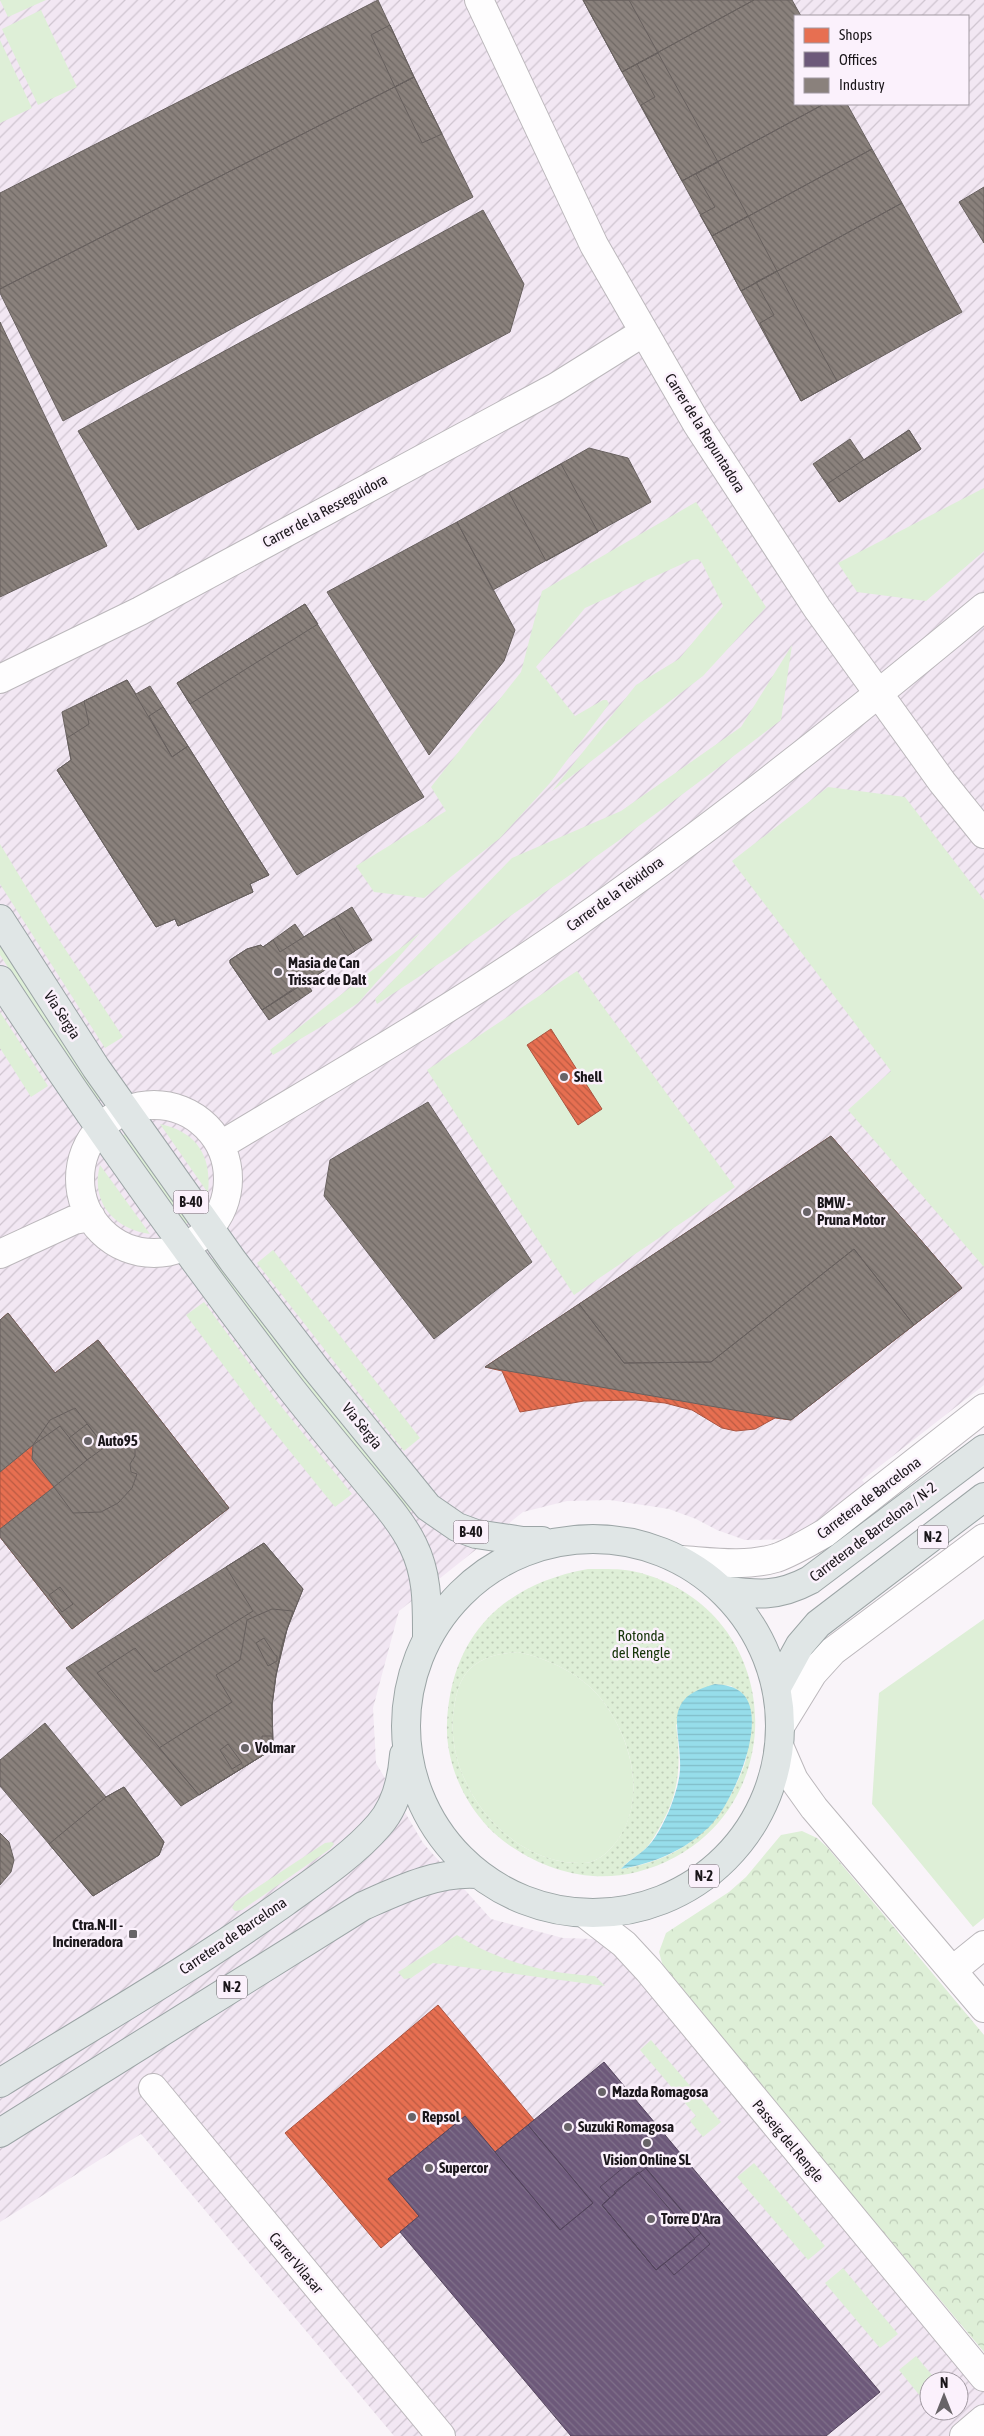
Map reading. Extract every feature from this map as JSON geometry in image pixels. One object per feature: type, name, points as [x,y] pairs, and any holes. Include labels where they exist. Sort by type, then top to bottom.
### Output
[{"type":"main road","name":"Via Sèrgia","points":[[0,919],[96,1068],[210,1228],[316,1369],[428,1507],[457,1527],[476,1534],[523,1540],[564,1540]]},
{"type":"main road","name":"B-40","points":[[0,980],[99,1129],[183,1247],[290,1388],[376,1494],[412,1543],[425,1577],[428,1594],[427,1638]]},
{"type":"main road","name":"Carretera de Barcelona / N-2","points":[[723,1590],[754,1595],[768,1594],[788,1590],[810,1580],[984,1449]]},
{"type":"main road","name":"N-2","points":[[777,1688],[800,1645],[818,1624],[984,1497]]},
{"type":"main road","name":"N-2","points":[[604,1539],[644,1545],[682,1560],[723,1590],[738,1607],[759,1638],[771,1666],[777,1688],[780,1736],[773,1779],[758,1814],[746,1834],[726,1858],[702,1879],[675,1894],[646,1905],[615,1912],[584,1913],[536,1904],[506,1892],[478,1874],[445,1840],[420,1800],[410,1770],[405,1739],[406,1704],[413,1670],[427,1638],[442,1614],[461,1592],[484,1573],[509,1558],[536,1548],[564,1540],[604,1539]]},
{"type":"main road","name":"Carretera de Barcelona","points":[[0,2084],[244,1931],[354,1850],[380,1824],[397,1795],[403,1772],[405,1739]]},
{"type":"main road","name":"N-2","points":[[0,2133],[363,1906],[402,1889],[457,1872],[478,1874]]},
{"type":"street","name":"Carrer de la Repuntadora","points":[[479,0],[594,244],[697,424],[809,596],[879,695],[984,834]]},
{"type":"street","name":"Carrer de la Resseguidora","points":[[0,679],[140,611],[556,387],[644,332]]},
{"type":"street","name":"Carrer de la Teixidora","points":[[221,1145],[446,1009],[571,927],[794,763],[984,607]]},
{"type":"street","points":[[155,1105],[170,1106],[190,1114],[208,1127],[221,1145],[227,1162],[229,1180],[226,1197],[220,1214],[210,1228],[198,1239],[183,1247],[163,1253],[142,1252],[122,1245],[104,1234],[91,1217],[83,1200],[80,1181],[85,1153],[99,1129],[112,1118],[126,1110],[155,1105]]},
{"type":"street","points":[[0,1254],[74,1220],[91,1217]]},
{"type":"street","name":"Carretera de Barcelona","points":[[682,1560],[749,1562],[775,1558],[800,1547],[825,1533],[984,1408]]},
{"type":"street","points":[[984,1538],[834,1651],[813,1673],[780,1736],[794,1780],[814,1808],[984,2008]]},
{"type":"street","name":"Passeig del Rengle","points":[[584,1913],[624,1944],[649,1971],[984,2377]]},
{"type":"street","points":[[953,1970],[984,1945]]},
{"type":"street","name":"Carrer Vilasar","points":[[153,2088],[441,2436]]},
{"type":"street","points":[[964,2436],[984,2419]]},
{"type":"shaded area","points":[[0,0],[984,0],[984,1385],[862,1480],[870,1490],[799,1539],[745,1540],[669,1509],[610,1500],[567,1501],[523,1512],[399,1611],[373,1708],[376,1763],[423,1843],[491,1919],[563,1938],[625,1940],[984,2377],[984,2436],[394,2436],[141,2134],[0,2222]]},
{"type":"green space","points":[[0,0],[46,0],[8,17]]},
{"type":"green space","points":[[41,10],[77,87],[38,105],[2,29]]},
{"type":"green space","points":[[0,40],[32,108],[0,123]]},
{"type":"green space","points":[[984,488],[984,551],[926,601],[857,592],[838,563]]},
{"type":"green space","points":[[696,502],[766,607],[703,676],[552,791],[636,685],[679,659],[723,606],[702,563],[698,559],[691,560],[585,608],[536,667],[575,716],[603,700],[607,700],[609,704],[550,783],[500,838],[424,898],[374,892],[356,866],[446,811],[431,787],[521,672],[542,591]]},
{"type":"green space","points":[[792,645],[781,720],[582,866],[377,1004],[375,999],[512,858],[621,811],[741,727]]},
{"type":"green space","points":[[828,787],[905,797],[984,900],[984,1267],[848,1110],[891,1071],[732,861]]},
{"type":"green space","points":[[0,844],[50,926],[123,1037],[105,1048],[0,884]]},
{"type":"green space","points":[[420,933],[358,1003],[273,1055],[270,1050]]},
{"type":"green space","points":[[0,941],[100,1097],[98,1100],[92,1098],[0,955]]},
{"type":"green space","points":[[577,971],[735,1187],[574,1295],[427,1070]]},
{"type":"green space","points":[[0,1012],[48,1086],[31,1097],[0,1048]]},
{"type":"green space","points":[[160,1124],[184,1133],[199,1148],[207,1168],[209,1180],[208,1193]]},
{"type":"green space","points":[[126,1133],[189,1222],[184,1225],[122,1136]]},
{"type":"green space","points":[[100,1165],[150,1234],[126,1226],[108,1212],[102,1202],[99,1191]]},
{"type":"green space","points":[[273,1250],[420,1438],[404,1451],[257,1263]]},
{"type":"green space","points":[[215,1258],[410,1506],[412,1509],[410,1512],[306,1387],[210,1260]]},
{"type":"green space","points":[[204,1302],[276,1400],[352,1494],[335,1507],[259,1413],[186,1315]]},
{"type":"green space","name":"Rotonda del Rengle","points":[[588,1569],[628,1570],[641,1573],[692,1597],[728,1633],[749,1676],[755,1724],[747,1771],[725,1815],[688,1849],[637,1872],[621,1875],[588,1876],[556,1869],[526,1856],[498,1836],[473,1809],[456,1776],[451,1759],[447,1723],[451,1692],[459,1664],[471,1640],[488,1619],[508,1601],[531,1587],[558,1576]],"holes":[[[518,1652],[553,1663],[575,1675],[594,1691],[613,1716],[629,1753],[633,1793],[630,1812],[623,1830],[612,1847],[603,1856],[592,1862],[555,1860],[530,1850],[506,1835],[486,1814],[470,1790],[459,1763],[453,1736],[454,1708],[457,1692],[462,1681],[468,1671],[482,1660],[500,1654]],[[715,1684],[731,1686],[742,1693],[747,1753],[744,1767],[734,1789],[713,1820],[688,1844],[658,1859],[621,1869],[648,1846],[668,1811],[678,1775],[676,1725]]]},
{"type":"green space","points":[[984,1619],[984,1918],[973,1927],[872,1804],[879,1693]]},
{"type":"green space","points":[[518,1652],[553,1663],[575,1675],[594,1691],[613,1716],[629,1753],[633,1793],[630,1812],[623,1831],[612,1847],[603,1856],[592,1862],[555,1860],[530,1850],[506,1835],[486,1814],[470,1790],[459,1763],[453,1736],[454,1708],[457,1692],[462,1681],[468,1671],[482,1660],[500,1654]]},
{"type":"green space","points":[[802,1831],[817,1838],[827,1847],[984,2035],[984,2352],[664,1970],[659,1952],[666,1933],[729,1892],[746,1877],[781,1835]]},
{"type":"green space","points":[[332,1842],[334,1844],[330,1849],[242,1910],[235,1911],[232,1908],[235,1902],[325,1843]]},
{"type":"green space","points":[[457,1935],[506,1959],[541,1969],[595,1976],[605,1986],[433,1963],[411,1978],[404,1979],[398,1972]]},
{"type":"green space","points":[[651,2040],[721,2122],[703,2137],[690,2121],[696,2116],[640,2050]]},
{"type":"green space","points":[[754,2163],[825,2246],[808,2260],[737,2177]]},
{"type":"green space","points":[[843,2268],[898,2334],[880,2348],[825,2283]]},
{"type":"green space","points":[[916,2356],[929,2371],[919,2371],[919,2395],[899,2370]]},
{"type":"water","points":[[715,1684],[726,1685],[743,1694],[750,1707],[752,1723],[750,1742],[744,1762],[728,1801],[709,1827],[689,1843],[668,1855],[621,1869],[652,1842],[673,1801],[680,1770],[677,1717],[680,1707],[686,1698],[698,1690]]},
{"type":"building: Shops","name":"Shell","points":[[551,1029],[602,1109],[578,1125],[527,1045]]},
{"type":"building: Shops","name":"BMW - Pruna Motor","points":[[831,1136],[962,1288],[791,1420],[775,1418],[755,1429],[736,1431],[722,1428],[692,1410],[665,1403],[636,1400],[584,1401],[520,1412],[502,1371],[485,1367]]},
{"type":"building: Shops","name":"Auto95","points":[[8,1313],[55,1373],[98,1340],[229,1508],[72,1629],[0,1537],[0,1320]]},
{"type":"building: Shops","points":[[438,2005],[534,2120],[495,2152],[465,2116],[388,2179],[419,2216],[381,2248],[285,2133]]},
{"type":"building: Offices","points":[[604,2062],[880,2392],[826,2436],[571,2436],[400,2232],[419,2216],[388,2179],[465,2116],[560,2230],[593,2203],[528,2125]]},
{"type":"building: Offices","points":[[528,2125],[593,2203],[560,2230],[495,2152]]},
{"type":"building: Offices","name":"Torre D'Ara","points":[[636,2157],[710,2244],[674,2275],[664,2263],[656,2270],[602,2205],[610,2198],[600,2187]]},
{"type":"building: Offices","name":"Torre D'Ara","points":[[646,2168],[701,2233],[656,2270],[602,2205],[616,2193],[614,2192]]},
{"type":"building: Offices","name":"Torre D'Ara","points":[[638,2172],[695,2239],[656,2270],[602,2205]]},
{"type":"building: Industry","points":[[378,0],[414,77],[0,289],[0,193]]},
{"type":"building: Industry","points":[[583,0],[754,0],[622,72]]},
{"type":"building: Industry","points":[[583,0],[629,0],[658,53],[622,72]]},
{"type":"building: Industry","points":[[754,0],[792,0],[800,15],[794,15],[794,105],[822,105],[682,181],[622,72]]},
{"type":"building: Industry","points":[[390,25],[414,77],[395,87],[371,35]]},
{"type":"building: Industry","points":[[658,53],[718,162],[682,181],[641,105],[655,97],[637,64]]},
{"type":"building: Industry","points":[[414,77],[473,197],[63,421],[0,293],[0,289]]},
{"type":"building: Industry","points":[[414,77],[442,134],[422,143],[395,87]]},
{"type":"building: Industry","points":[[822,105],[848,105],[872,149],[712,236],[682,181]]},
{"type":"building: Industry","points":[[872,149],[902,203],[741,291],[712,236]]},
{"type":"building: Industry","points":[[718,162],[748,216],[712,236],[700,215],[715,207],[696,174]]},
{"type":"building: Industry","points":[[984,187],[984,243],[959,202]]},
{"type":"building: Industry","points":[[902,203],[962,312],[801,401],[741,291]]},
{"type":"building: Industry","points":[[483,210],[524,284],[510,332],[138,530],[78,431]]},
{"type":"building: Industry","points":[[748,216],[777,271],[741,291],[712,236]]},
{"type":"building: Industry","points":[[777,271],[837,381],[801,401],[760,323],[774,315],[756,282]]},
{"type":"building: Industry","points":[[0,322],[107,546],[0,597]]},
{"type":"building: Industry","points":[[909,430],[921,449],[839,502],[813,464],[850,439],[864,460]]},
{"type":"building: Industry","points":[[909,430],[921,449],[839,502],[827,484]]},
{"type":"building: Industry","points":[[589,448],[628,458],[651,502],[493,590],[457,522]]},
{"type":"building: Industry","points":[[561,464],[598,532],[546,561],[509,493]]},
{"type":"building: Industry","points":[[457,522],[515,630],[504,661],[429,755],[327,592]]},
{"type":"building: Industry","points":[[305,604],[424,797],[297,875],[177,683]]},
{"type":"building: Industry","points":[[305,604],[318,624],[190,704],[177,683]]},
{"type":"building: Industry","points":[[127,680],[136,694],[150,686],[269,875],[250,884],[253,892],[178,926],[175,919],[156,927],[57,770],[71,760],[62,712]]},
{"type":"building: Industry","points":[[127,680],[172,757],[188,746],[269,875],[250,884],[253,892],[178,926],[175,919],[156,927],[57,770],[71,760],[67,738],[89,724],[84,701]]},
{"type":"building: Industry","points":[[163,707],[188,746],[172,757],[149,716]]},
{"type":"building: Industry","name":"Masia de Can Trissac de Dalt","points":[[352,907],[372,940],[262,1010],[230,963],[230,960],[247,949],[261,945],[263,947],[295,924],[304,937]]},
{"type":"building: Industry","name":"Masia de Can Trissac de Dalt","points":[[334,918],[355,951],[262,1010],[230,963],[230,960],[247,949],[261,945],[263,947],[273,940],[280,952]]},
{"type":"building: Industry","points":[[305,981],[312,991],[269,1020],[262,1010]]},
{"type":"building: Industry","points":[[428,1102],[532,1262],[434,1339],[324,1196],[330,1160]]},
{"type":"building: Industry","points":[[831,1136],[962,1288],[914,1325],[854,1249],[711,1362],[624,1363],[579,1304]]},
{"type":"building: Industry","points":[[854,1249],[914,1325],[791,1420],[485,1367],[579,1304],[624,1363],[711,1362]]},
{"type":"building: Industry","name":"Auto95","points":[[8,1313],[55,1373],[98,1340],[229,1508],[72,1629],[0,1537],[0,1529],[54,1487],[32,1459],[33,1445],[0,1472],[0,1320]]},
{"type":"building: Industry","points":[[75,1408],[102,1443],[116,1432],[122,1440],[132,1443],[135,1448],[135,1456],[130,1464],[131,1472],[137,1474],[132,1488],[118,1503],[101,1512],[73,1513],[54,1487],[87,1460],[60,1426],[33,1445],[50,1420]]},
{"type":"building: Industry","points":[[87,1424],[105,1447],[87,1460],[69,1438]]},
{"type":"building: Industry","points":[[264,1543],[303,1589],[287,1629],[276,1675],[272,1705],[273,1749],[181,1806],[66,1668]]},
{"type":"building: Industry","points":[[264,1543],[303,1589],[287,1629],[276,1675],[272,1705],[273,1749],[199,1795],[97,1673],[135,1648],[155,1672],[253,1611],[226,1567]]},
{"type":"building: Industry","points":[[60,1587],[73,1604],[62,1612],[49,1595]]},
{"type":"building: Industry","points":[[272,1609],[293,1611],[282,1645],[276,1675],[272,1705],[273,1749],[199,1795],[159,1748],[232,1702],[216,1675],[240,1660],[247,1620]]},
{"type":"building: Industry","points":[[264,1638],[277,1656],[277,1661],[268,1666],[256,1643]]},
{"type":"building: Industry","points":[[45,1723],[106,1797],[124,1787],[164,1842],[159,1855],[93,1896],[0,1786],[0,1760]]},
{"type":"building: Industry","points":[[262,1736],[272,1736],[273,1744],[262,1744]]},
{"type":"building: Industry","points":[[228,1744],[242,1763],[232,1769],[220,1750]]},
{"type":"building: Industry","points":[[124,1787],[164,1842],[159,1855],[93,1896],[49,1844],[106,1797]]},
{"type":"building: Industry","points":[[0,1833],[9,1842],[14,1860],[11,1872],[0,1885]]},
{"type":"place","name":"Masia de Can Trissac de Dalt","points":[[278,972]]},
{"type":"place","name":"Shell","points":[[564,1077]]},
{"type":"place","name":"BMW - Pruna Motor","points":[[807,1212]]},
{"type":"place","name":"Auto95","points":[[88,1441]]},
{"type":"place","name":"Volmar","points":[[245,1748]]},
{"type":"place","name":"Ctra.N-II - Incineradora","points":[[133,1934]]},
{"type":"place","name":"Mazda Romagosa","points":[[602,2092]]},
{"type":"place","name":"Repsol","points":[[412,2117]]},
{"type":"place","name":"Suzuki Romagosa","points":[[568,2127]]},
{"type":"place","name":"Vision Online SL","points":[[647,2143]]},
{"type":"place","name":"Supercor","points":[[429,2168]]},
{"type":"place","name":"Torre D'Ara","points":[[651,2219]]}]
